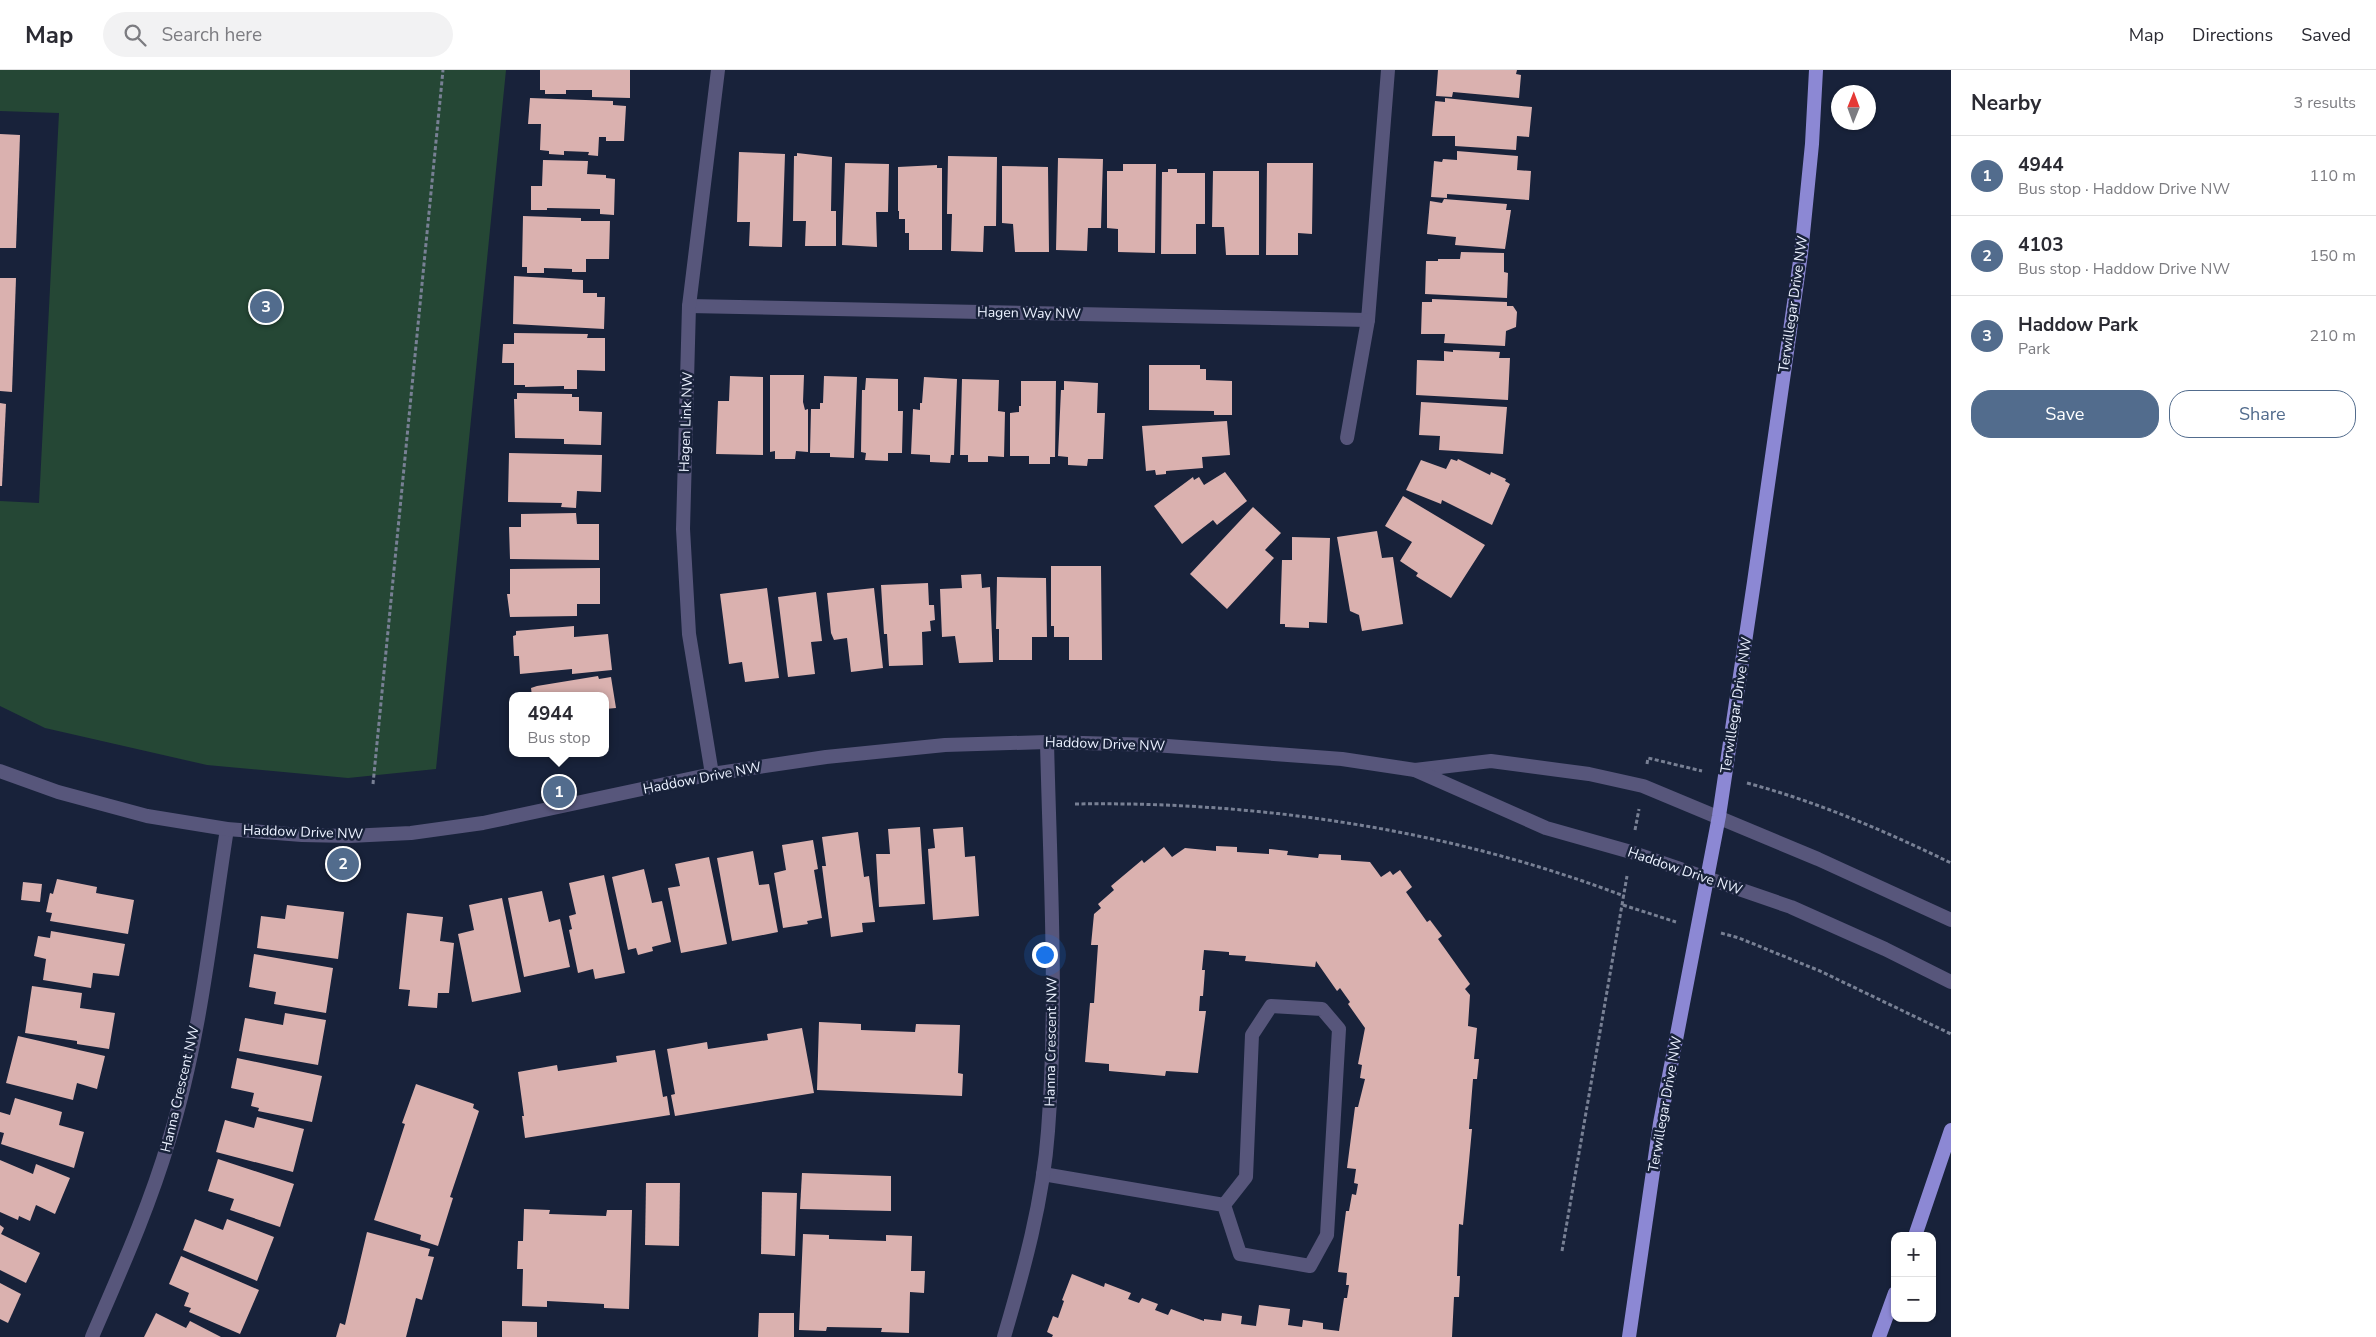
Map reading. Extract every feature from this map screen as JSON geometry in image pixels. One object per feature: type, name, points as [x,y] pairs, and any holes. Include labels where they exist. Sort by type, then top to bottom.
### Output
[{"type":"main road","name":"Terwillegar Drive NW","points":[[1629,1337],[1660,1123],[1719,816],[1801,254],[1812,144],[1816,70]]},
{"type":"main road","points":[[1916,1232],[1951,1130]]},
{"type":"main road","points":[[1879,1337],[1891,1304]]},
{"type":"street","name":"Hagen Link NW","points":[[712,774],[689,634],[683,529],[689,306],[718,70]]},
{"type":"street","points":[[1347,438],[1368,320],[1388,70]]},
{"type":"street","name":"Hagen Way NW","points":[[689,306],[1368,320]]},
{"type":"street","name":"Haddow Drive NW","points":[[0,771],[96,804],[147,816],[228,829],[311,835],[411,833],[483,823],[712,774],[826,757],[945,744],[1047,742],[1154,745],[1270,752],[1342,759],[1415,770],[1546,828],[1631,852],[1791,907],[1885,949],[1951,982]]},
{"type":"street","name":"Hanna Crescent NW","points":[[1004,1337],[1034,1227],[1048,1131],[1053,990],[1047,742]]},
{"type":"street","name":"Haddow Drive NW","points":[[1415,770],[1491,761],[1589,774],[1643,786],[1719,816],[1818,859],[1951,920]]},
{"type":"street","name":"Hanna Crescent NW","points":[[92,1337],[150,1197],[170,1140],[194,1034],[228,829]]},
{"type":"street","points":[[1271,1006],[1322,1009],[1339,1029],[1327,1235],[1310,1266],[1240,1254],[1224,1205],[1246,1177],[1252,1035],[1271,1006]]},
{"type":"street","points":[[1043,1174],[1224,1205]]},
{"type":"path","points":[[373,784],[444,70]]},
{"type":"path","points":[[1562,1251],[1648,758]]},
{"type":"path","points":[[1775,790],[1893,835],[1951,863]]},
{"type":"path","points":[[1075,804],[1125,803],[1180,806],[1368,826],[1460,845],[1585,882],[1624,896]]},
{"type":"path","points":[[1623,905],[1658,917]]},
{"type":"path","points":[[1739,938],[1820,971],[1951,1034]]},
{"type":"green space","points":[[0,70],[506,70],[436,769],[348,778],[207,765],[45,728],[0,706],[0,501],[39,503],[59,113],[0,111]]},
{"type":"building","points":[[540,70],[630,70],[630,98],[592,97],[592,90],[566,90],[566,94],[545,94],[545,90],[540,90]]},
{"type":"building","points":[[1438,70],[1517,70],[1516,74],[1521,75],[1519,98],[1453,92],[1452,97],[1436,96]]},
{"type":"building","points":[[530,98],[613,101],[613,105],[626,106],[624,141],[606,141],[606,137],[599,137],[598,156],[588,155],[589,152],[564,151],[564,155],[549,154],[549,151],[540,150],[541,124],[528,124]]},
{"type":"building","points":[[1445,98],[1532,107],[1529,137],[1517,136],[1516,150],[1455,146],[1455,136],[1432,136],[1435,101],[1445,102]]},
{"type":"building","points":[[0,134],[20,135],[16,248],[0,248]]},
{"type":"building","points":[[1457,151],[1518,156],[1517,170],[1531,171],[1529,200],[1447,194],[1447,198],[1431,197],[1434,161],[1442,162],[1443,159],[1457,160]]},
{"type":"building","points":[[739,152],[785,154],[782,247],[749,246],[750,222],[737,222]]},
{"type":"building","points":[[797,153],[832,157],[831,211],[836,211],[836,246],[805,246],[806,221],[793,221],[794,156],[797,156]]},
{"type":"building","points":[[948,156],[997,157],[996,226],[984,226],[983,252],[951,251],[952,214],[947,214]]},
{"type":"building","points":[[1058,158],[1103,159],[1101,228],[1088,228],[1087,251],[1056,250]]},
{"type":"building","points":[[543,160],[588,161],[587,174],[606,175],[606,178],[615,179],[614,215],[600,214],[600,209],[547,208],[547,210],[531,210],[531,186],[542,186]]},
{"type":"building","points":[[845,163],[889,164],[888,212],[876,212],[877,247],[842,245]]},
{"type":"building","points":[[1267,163],[1313,163],[1312,234],[1298,233],[1298,255],[1266,255]]},
{"type":"building","points":[[1123,164],[1156,164],[1155,253],[1118,252],[1118,229],[1107,228],[1107,171],[1123,171]]},
{"type":"building","points":[[937,165],[937,168],[942,168],[942,250],[909,250],[909,233],[905,233],[905,219],[899,219],[898,167]]},
{"type":"building","points":[[1002,166],[1048,167],[1049,252],[1015,252],[1013,224],[1002,223]]},
{"type":"building","points":[[1168,169],[1177,169],[1177,173],[1205,173],[1205,224],[1196,224],[1196,254],[1161,254],[1162,172],[1168,172]]},
{"type":"building","points":[[1213,171],[1259,171],[1259,255],[1226,255],[1224,227],[1212,227]]},
{"type":"building","points":[[1444,199],[1507,204],[1506,210],[1511,210],[1505,249],[1455,245],[1456,237],[1427,234],[1430,201],[1442,203]]},
{"type":"building","points":[[523,216],[581,218],[581,221],[610,221],[609,259],[586,259],[586,272],[572,272],[572,269],[544,268],[544,273],[527,273],[527,267],[522,267]]},
{"type":"building","points":[[1461,252],[1504,253],[1504,272],[1508,273],[1507,298],[1425,294],[1426,261],[1460,259]]},
{"type":"building","points":[[514,276],[583,280],[583,293],[597,293],[597,297],[605,297],[604,329],[513,324]]},
{"type":"building","points":[[0,278],[16,278],[12,392],[0,391]]},
{"type":"building","points":[[1432,299],[1507,302],[1507,306],[1513,306],[1517,312],[1516,327],[1506,331],[1505,346],[1444,343],[1445,334],[1421,334],[1422,302],[1432,302]]},
{"type":"building","points":[[514,333],[588,334],[587,338],[605,338],[605,371],[577,370],[577,389],[564,389],[564,386],[525,387],[525,385],[514,385],[514,363],[502,363],[503,344],[514,344]]},
{"type":"building","points":[[1453,350],[1500,352],[1499,358],[1510,358],[1508,400],[1416,395],[1417,360],[1444,361],[1444,351],[1453,352]]},
{"type":"building","points":[[1149,365],[1200,365],[1200,369],[1206,369],[1206,380],[1232,381],[1232,415],[1214,415],[1214,411],[1149,410]]},
{"type":"building","points":[[770,375],[804,375],[803,402],[805,410],[808,409],[808,452],[796,451],[795,459],[775,459],[775,451],[770,452]]},
{"type":"building","points":[[730,376],[763,377],[763,455],[716,454],[718,401],[729,401]]},
{"type":"building","points":[[824,376],[857,377],[854,458],[830,457],[830,453],[810,453],[811,409],[820,409],[820,403],[823,403]]},
{"type":"building","points":[[924,377],[957,379],[954,455],[951,455],[950,463],[930,462],[930,455],[911,454],[913,409],[920,410]]},
{"type":"building","points":[[866,378],[898,379],[898,411],[903,411],[902,453],[888,453],[888,461],[865,460],[866,453],[861,452],[862,390],[865,390]]},
{"type":"building","points":[[962,379],[999,380],[998,411],[1005,412],[1004,457],[988,456],[988,462],[968,462],[968,455],[960,455]]},
{"type":"building","points":[[1021,381],[1056,381],[1055,457],[1050,457],[1050,464],[1029,464],[1029,456],[1010,456],[1010,413],[1019,412],[1019,406],[1021,406]]},
{"type":"building","points":[[1064,381],[1098,383],[1097,413],[1105,413],[1103,459],[1088,459],[1087,466],[1068,465],[1068,457],[1058,456],[1061,390],[1064,390]]},
{"type":"building","points":[[517,393],[572,394],[572,397],[579,397],[579,411],[602,412],[601,445],[564,444],[564,439],[515,438],[514,399],[517,399]]},
{"type":"building","points":[[1421,402],[1507,407],[1503,454],[1439,450],[1440,436],[1419,435]]},
{"type":"building","points":[[0,403],[6,404],[2,486],[0,486]]},
{"type":"building","points":[[1227,421],[1230,455],[1202,457],[1203,468],[1166,471],[1166,474],[1156,475],[1155,470],[1146,471],[1142,426]]},
{"type":"building","points":[[509,453],[602,455],[601,492],[577,491],[576,508],[561,507],[562,503],[508,502]]},
{"type":"building","points":[[1451,459],[1457,461],[1458,459],[1490,475],[1491,472],[1506,479],[1505,481],[1510,484],[1492,525],[1442,500],[1441,504],[1406,490],[1421,460],[1446,469]]},
{"type":"building","points":[[1225,472],[1247,501],[1217,525],[1213,520],[1182,544],[1154,506],[1193,477],[1194,480],[1199,477],[1204,485]]},
{"type":"building","points":[[1403,496],[1485,545],[1451,598],[1416,576],[1418,573],[1400,561],[1412,542],[1385,526]]},
{"type":"building","points":[[1253,507],[1281,533],[1265,550],[1274,558],[1227,609],[1190,574]]},
{"type":"building","points":[[576,513],[577,524],[599,524],[599,560],[510,559],[509,527],[521,527],[521,514]]},
{"type":"building","points":[[1377,531],[1382,558],[1393,557],[1403,624],[1362,631],[1359,615],[1350,611],[1337,537]]},
{"type":"building","points":[[1292,537],[1330,538],[1327,623],[1309,622],[1309,628],[1285,627],[1285,624],[1280,624],[1282,560],[1292,560]]},
{"type":"building","points":[[1051,566],[1101,566],[1102,660],[1069,660],[1069,637],[1054,637],[1054,626],[1051,626]]},
{"type":"building","points":[[600,568],[600,604],[577,604],[577,616],[510,617],[507,594],[510,594],[510,569]]},
{"type":"building","points":[[981,574],[982,588],[990,587],[993,662],[959,663],[955,636],[942,637],[940,589],[962,588],[961,575]]},
{"type":"building","points":[[997,577],[1046,578],[1047,637],[1032,637],[1032,660],[999,660],[999,629],[996,629]]},
{"type":"building","points":[[928,583],[929,605],[934,605],[935,620],[930,621],[931,631],[922,632],[923,665],[889,666],[887,634],[884,634],[881,585]]},
{"type":"building","points":[[767,588],[779,678],[745,682],[742,662],[729,664],[720,594]]},
{"type":"building","points":[[874,588],[883,668],[851,672],[847,638],[834,640],[831,633],[827,593]]},
{"type":"building","points":[[816,592],[822,641],[811,642],[815,674],[788,677],[778,597]]},
{"type":"building","points":[[574,626],[574,637],[608,634],[612,670],[572,674],[572,669],[520,674],[519,656],[514,656],[513,636],[516,635],[516,631]]},
{"type":"building","points":[[598,676],[599,679],[611,677],[616,708],[609,709],[609,692],[532,692],[531,688]]},
{"type":"building","points":[[920,827],[925,904],[879,907],[876,854],[890,854],[888,829]]},
{"type":"building","points":[[963,827],[965,857],[975,856],[979,916],[933,920],[928,849],[935,848],[933,829]]},
{"type":"building","points":[[858,832],[864,877],[869,876],[875,922],[862,923],[863,932],[831,937],[822,866],[826,866],[822,837]]},
{"type":"building","points":[[813,840],[818,869],[814,870],[822,918],[807,921],[808,924],[783,928],[774,873],[786,870],[782,845]]},
{"type":"building","points":[[1216,846],[1237,847],[1237,852],[1269,854],[1269,849],[1288,851],[1287,855],[1318,858],[1319,854],[1341,855],[1341,860],[1370,862],[1381,877],[1390,871],[1393,875],[1400,870],[1412,887],[1406,892],[1427,922],[1430,920],[1442,936],[1438,939],[1470,984],[1465,989],[1470,995],[1468,1026],[1477,1028],[1474,1059],[1479,1059],[1477,1079],[1473,1079],[1469,1129],[1472,1129],[1463,1225],[1459,1224],[1457,1276],[1460,1276],[1459,1297],[1454,1297],[1452,1337],[1052,1337],[1053,1335],[1047,1332],[1053,1316],[1058,1318],[1064,1301],[1062,1300],[1072,1274],[1104,1287],[1105,1283],[1131,1293],[1128,1299],[1139,1303],[1142,1298],[1158,1304],[1155,1310],[1168,1315],[1171,1309],[1204,1321],[1204,1319],[1221,1321],[1222,1313],[1242,1316],[1241,1324],[1256,1326],[1259,1305],[1290,1309],[1288,1325],[1302,1327],[1303,1320],[1323,1323],[1323,1329],[1339,1331],[1344,1298],[1347,1298],[1349,1285],[1346,1285],[1347,1273],[1338,1272],[1346,1211],[1349,1211],[1352,1194],[1356,1195],[1358,1184],[1354,1183],[1356,1169],[1347,1168],[1355,1107],[1358,1107],[1365,1079],[1360,1078],[1362,1065],[1358,1064],[1365,1028],[1348,1004],[1350,1002],[1340,988],[1337,991],[1316,961],[1315,967],[1245,961],[1246,956],[1229,955],[1229,952],[1204,950],[1202,970],[1205,970],[1203,996],[1200,996],[1199,1011],[1206,1011],[1198,1073],[1166,1071],[1165,1076],[1109,1071],[1109,1064],[1085,1062],[1090,1003],[1094,1003],[1098,945],[1091,945],[1094,914],[1101,908],[1098,904],[1114,890],[1111,886],[1142,860],[1144,863],[1164,847],[1172,857],[1185,848],[1216,851]]},
{"type":"building","points":[[753,851],[759,885],[769,884],[778,932],[732,941],[717,858]]},
{"type":"building","points":[[709,857],[727,944],[681,953],[668,888],[680,886],[675,864]]},
{"type":"building","points":[[644,869],[652,903],[662,901],[671,942],[652,947],[653,951],[638,955],[636,948],[628,950],[612,877]]},
{"type":"building","points":[[604,875],[625,973],[595,979],[593,969],[578,973],[569,930],[572,929],[569,916],[576,914],[569,883]]},
{"type":"building","points":[[57,879],[97,887],[96,893],[134,900],[128,934],[50,921],[52,913],[46,912],[50,893],[53,894]]},
{"type":"building","points":[[23,882],[42,884],[40,902],[21,900]]},
{"type":"building","points":[[542,891],[549,922],[560,919],[570,967],[524,977],[508,898]]},
{"type":"building","points":[[502,898],[521,992],[472,1002],[458,934],[474,930],[469,905]]},
{"type":"building","points":[[287,905],[344,912],[338,959],[257,948],[261,916],[285,919]]},
{"type":"building","points":[[407,913],[443,917],[440,941],[454,943],[449,993],[438,993],[437,1008],[408,1006],[410,990],[399,989]]},
{"type":"building","points":[[51,931],[125,944],[119,976],[93,973],[91,988],[43,980],[46,959],[34,956],[38,936],[50,938]]},
{"type":"building","points":[[254,954],[333,968],[326,1013],[274,1004],[276,992],[249,987]]},
{"type":"building","points":[[32,986],[82,993],[80,1008],[115,1013],[109,1049],[77,1044],[77,1041],[25,1033]]},
{"type":"building","points":[[285,1013],[326,1020],[318,1065],[239,1051],[245,1018],[283,1025]]},
{"type":"building","points":[[819,1022],[861,1024],[861,1030],[915,1032],[916,1024],[960,1025],[958,1073],[963,1074],[962,1096],[817,1090]]},
{"type":"building","points":[[802,1028],[814,1093],[675,1116],[671,1095],[675,1094],[667,1049],[707,1042],[708,1049],[768,1040],[767,1034]]},
{"type":"building","points":[[18,1036],[105,1056],[97,1089],[77,1083],[73,1100],[6,1083]]},
{"type":"building","points":[[655,1050],[663,1097],[667,1096],[670,1115],[525,1138],[518,1072],[557,1065],[558,1071],[617,1062],[616,1056]]},
{"type":"building","points":[[237,1058],[322,1076],[312,1122],[258,1111],[259,1108],[251,1106],[254,1093],[231,1088]]},
{"type":"building","points":[[416,1084],[474,1104],[473,1108],[479,1111],[450,1197],[453,1198],[438,1246],[420,1240],[421,1235],[374,1220],[405,1124],[402,1123]]},
{"type":"building","points":[[15,1098],[62,1112],[59,1125],[84,1132],[74,1168],[1,1144],[4,1133],[0,1132],[0,1112],[10,1115]]},
{"type":"building","points":[[257,1117],[304,1129],[293,1172],[216,1152],[225,1120],[254,1128]]},
{"type":"building","points":[[218,1159],[294,1184],[280,1227],[230,1210],[234,1199],[208,1191]]},
{"type":"building","points":[[0,1160],[33,1174],[36,1164],[70,1178],[55,1214],[36,1205],[30,1221],[19,1216],[18,1220],[0,1212]]},
{"type":"building","points":[[802,1173],[891,1176],[891,1211],[800,1209]]},
{"type":"building","points":[[646,1183],[680,1183],[679,1246],[645,1245]]},
{"type":"building","points":[[762,1192],[797,1193],[795,1256],[761,1254]]},
{"type":"building","points":[[524,1209],[550,1210],[549,1214],[606,1216],[607,1210],[632,1210],[629,1309],[604,1308],[604,1304],[547,1301],[547,1307],[522,1306],[523,1269],[517,1269],[518,1241],[523,1241]]},
{"type":"building","points":[[195,1219],[223,1230],[227,1219],[274,1237],[257,1281],[183,1250]]},
{"type":"building","points":[[0,1225],[4,1228],[1,1234],[40,1253],[26,1283],[0,1270]]},
{"type":"building","points":[[367,1232],[430,1249],[428,1256],[434,1257],[422,1300],[416,1298],[406,1337],[336,1337],[340,1323],[345,1325]]},
{"type":"building","points":[[803,1234],[829,1235],[829,1239],[886,1241],[886,1235],[912,1236],[911,1271],[925,1271],[924,1293],[910,1292],[909,1333],[881,1332],[882,1328],[827,1327],[826,1331],[799,1330]]},
{"type":"building","points":[[181,1256],[259,1290],[240,1334],[189,1312],[191,1308],[184,1306],[189,1293],[169,1284]]},
{"type":"building","points":[[0,1283],[21,1294],[8,1323],[0,1319]]},
{"type":"building","points":[[156,1313],[186,1328],[190,1321],[221,1337],[144,1337]]},
{"type":"building","points":[[759,1313],[794,1313],[794,1337],[758,1337]]},
{"type":"building","points":[[502,1321],[537,1322],[537,1337],[502,1337]]},
{"type":"place","name":"Haddow Park","points":[[266,307]]},
{"type":"place","name":"4944","points":[[559,792]]},
{"type":"place","name":"4103","points":[[343,864]]}]
